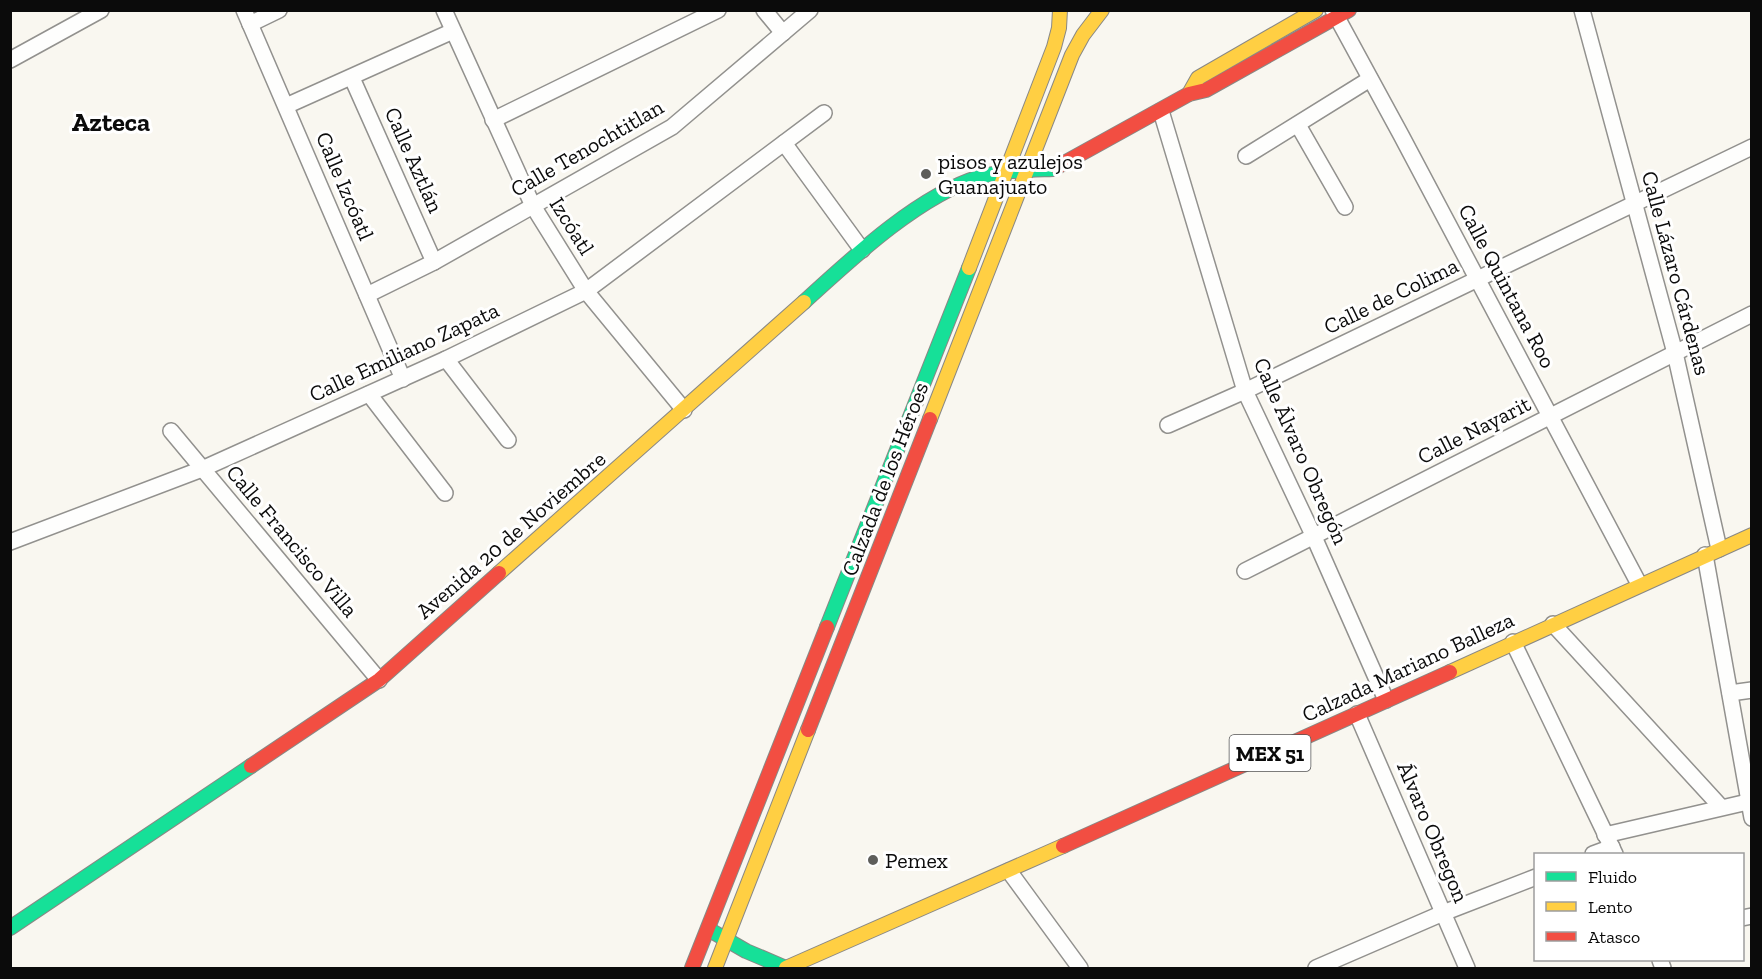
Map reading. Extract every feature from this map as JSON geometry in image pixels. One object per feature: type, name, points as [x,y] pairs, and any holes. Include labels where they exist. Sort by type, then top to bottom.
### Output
[{"type":"street","points":[[10,60],[100,10]]},
{"type":"street","points":[[247,17],[279,10]]},
{"type":"street","name":"Izcóatl","points":[[444,10],[533,206],[586,291],[684,410]]},
{"type":"street","points":[[493,120],[718,10]]},
{"type":"street","points":[[764,10],[783,33]]},
{"type":"street","name":"Calle Tenochtitlan","points":[[366,295],[434,261],[672,127],[810,10]]},
{"type":"street","name":"Calzada de los Héroes","points":[[692,969],[1008,171],[1054,47],[1059,28],[1060,10]]},
{"type":"street","points":[[1190,94],[1198,78],[1316,10]]},
{"type":"street","name":"Calle Lázaro Cárdenas","points":[[1582,10],[1675,353],[1712,552],[1730,693],[1752,818]]},
{"type":"street","points":[[1190,94],[1206,90],[1339,12]]},
{"type":"street","name":"Calle Quintana Roo","points":[[1339,12],[1370,79],[1639,584]]},
{"type":"street","points":[[1075,14],[1099,13]]},
{"type":"street","name":"Calzada de los Héroes","points":[[715,969],[1072,55],[1099,13]]},
{"type":"street","name":"Calle Izcóatl","points":[[247,17],[403,379]]},
{"type":"street","points":[[286,105],[352,78],[453,31]]},
{"type":"street","name":"Calle Aztlán","points":[[352,78],[434,261]]},
{"type":"street","points":[[1246,156],[1370,79]]},
{"type":"street","name":"Avenida 20 de Noviembre","points":[[10,928],[379,680],[862,250],[924,204],[950,189],[979,177],[1008,171],[1053,169],[1190,94]]},
{"type":"street","name":"Calle Álvaro Obregón","points":[[1161,111],[1245,391],[1314,537],[1386,700]]},
{"type":"street","name":"Calle Emiliano Zapata","points":[[10,542],[202,469],[403,379],[586,291],[824,113]]},
{"type":"street","points":[[1298,125],[1345,207]]},
{"type":"street","points":[[784,143],[862,250]]},
{"type":"street","name":"Calle de Colima","points":[[1168,425],[1245,391],[1752,147]]},
{"type":"street","name":"Calle Nayarit","points":[[1245,571],[1752,314]]},
{"type":"street","points":[[446,359],[508,440]]},
{"type":"street","points":[[369,394],[445,493]]},
{"type":"street","name":"Calle Francisco Villa","points":[[171,431],[379,680]]},
{"type":"street","name":"Calzada Mariano Balleza","points":[[786,969],[1009,871],[1639,584],[1752,535]]},
{"type":"street","points":[[1553,624],[1720,807]]},
{"type":"street","points":[[1513,642],[1611,845]]},
{"type":"street","points":[[1730,693],[1752,690]]},
{"type":"street","name":"Álvaro Obregon","points":[[1357,714],[1467,969]]},
{"type":"street","points":[[1597,853],[1611,845],[1720,807],[1750,802]]},
{"type":"street","points":[[1009,871],[1080,969]]},
{"type":"street","points":[[1316,969],[1333,965],[1443,913],[1534,878]]},
{"type":"street","points":[[708,929],[726,942],[757,958],[786,969]]},
{"type":"traffic: fast","points":[[804,302],[864,248],[933,198],[980,177],[1057,167]]},
{"type":"traffic: fast","points":[[827,627],[969,268]]},
{"type":"traffic: fast","points":[[10,928],[251,766]]},
{"type":"traffic: fast","points":[[708,929],[746,951],[786,968]]},
{"type":"traffic: slow","points":[[969,268],[1054,47],[1059,28],[1060,10]]},
{"type":"traffic: slow","points":[[930,419],[1072,55],[1083,35],[1102,10]]},
{"type":"traffic: slow","points":[[1189,94],[1198,78],[1316,10]]},
{"type":"traffic: slow","points":[[499,573],[804,302]]},
{"type":"traffic: slow","points":[[1450,672],[1752,535]]},
{"type":"traffic: slow","points":[[715,968],[808,730]]},
{"type":"traffic: slow","points":[[786,968],[1063,846]]},
{"type":"traffic: jam","points":[[1057,167],[1189,94],[1206,90],[1349,10]]},
{"type":"traffic: jam","points":[[808,730],[930,419]]},
{"type":"traffic: jam","points":[[251,766],[379,680],[499,573]]},
{"type":"traffic: jam","points":[[692,968],[827,627]]},
{"type":"traffic: jam","points":[[1063,846],[1450,672]]},
{"type":"place","name":"pisos y azulejos Guanajuato","points":[[926,174]]},
{"type":"place","name":"Pemex","points":[[873,860]]},
{"type":"district","name":"Azteca","points":[[111,122]]}]
